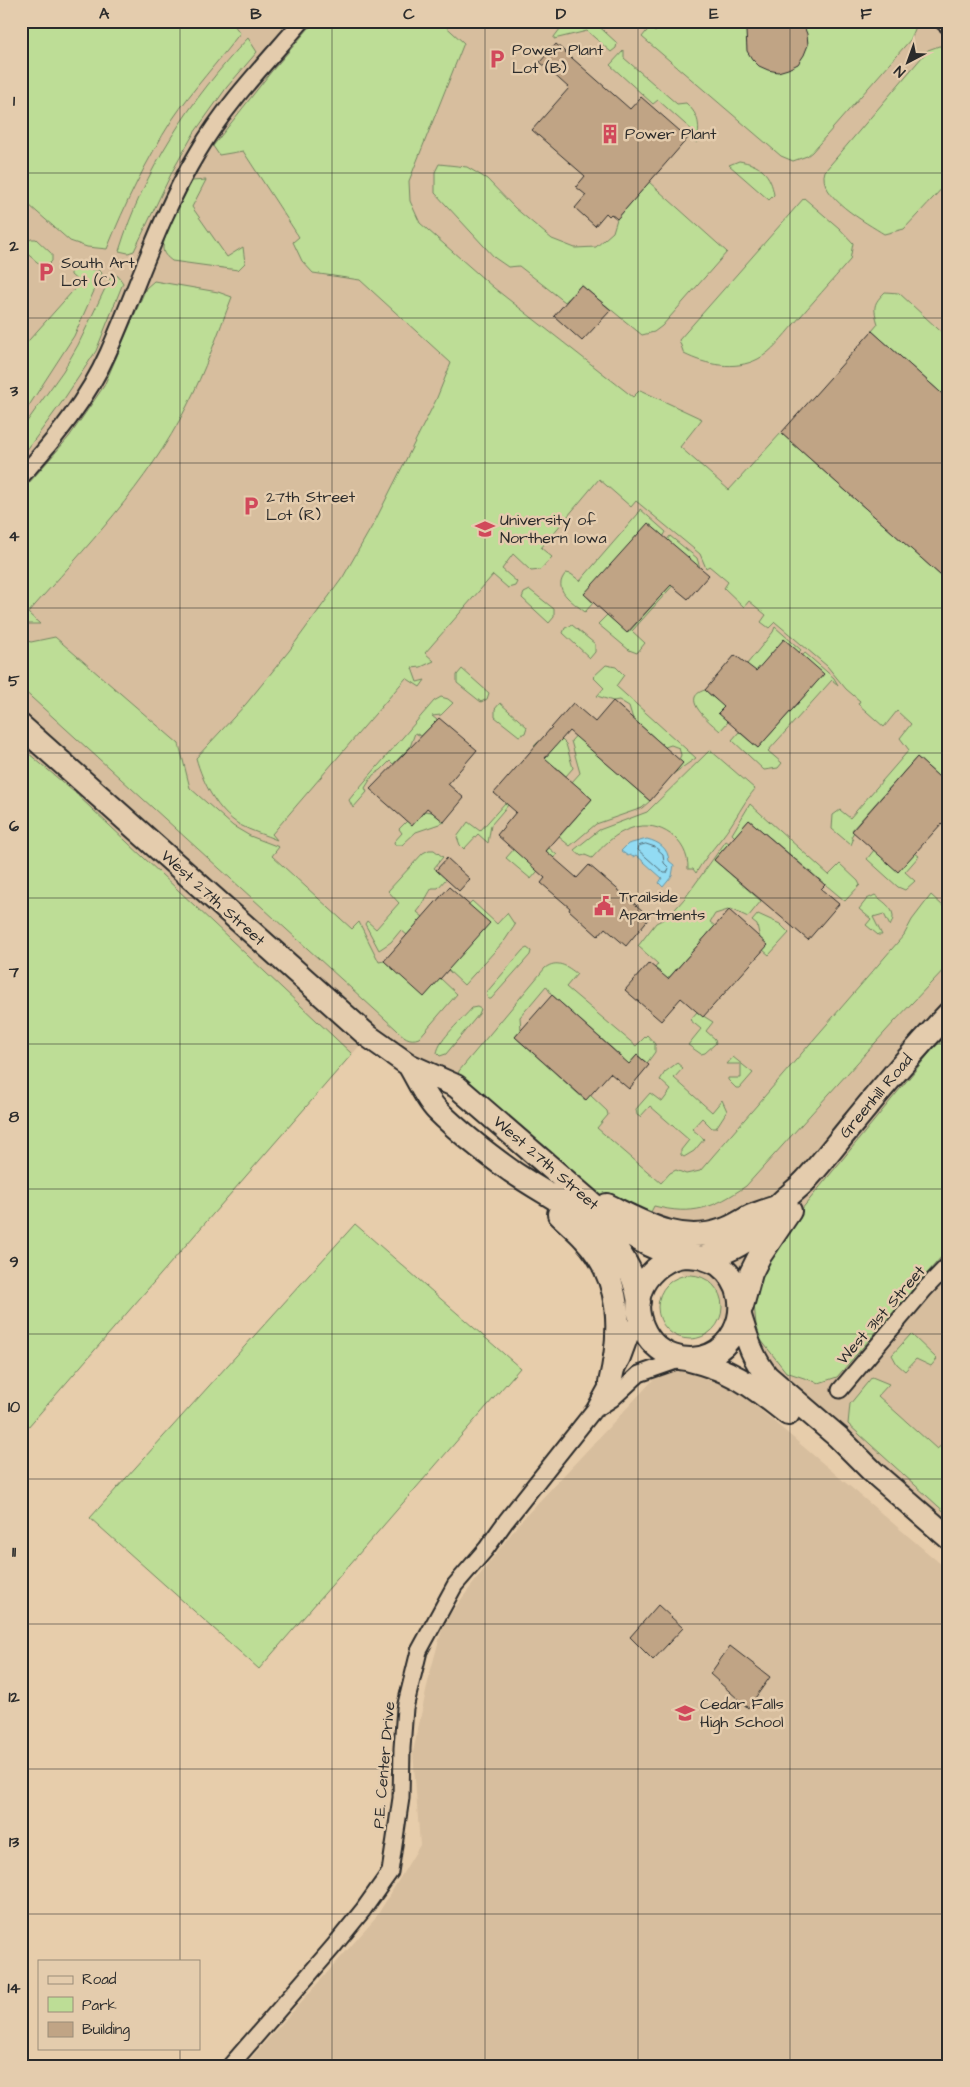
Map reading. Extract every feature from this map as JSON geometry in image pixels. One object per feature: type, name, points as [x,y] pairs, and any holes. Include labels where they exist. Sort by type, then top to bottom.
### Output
[{"type":"main road","name":"West 27th Street","points":[[21,726],[368,1036],[409,1065],[456,1086],[617,1225],[636,1238],[670,1255],[693,1257]]},
{"type":"main road","name":"Greenhill Road","points":[[693,1257],[728,1250],[749,1238],[777,1207],[805,1181],[893,1075],[949,1013]]},
{"type":"main road","name":"West 27th Street","points":[[409,1065],[436,1109],[510,1170],[591,1223],[610,1240],[628,1265],[634,1278],[639,1307]]},
{"type":"main road","points":[[510,1170],[584,1238],[599,1256],[606,1270],[616,1295],[618,1316],[616,1358],[610,1383]]},
{"type":"main road","name":"Greenhill Road","points":[[741,1312],[751,1273],[759,1257],[789,1214],[805,1181]]},
{"type":"main road","points":[[577,1189],[659,1230],[690,1236],[723,1230],[752,1216],[777,1207]]},
{"type":"main road","points":[[873,1472],[831,1448],[745,1380],[712,1365],[672,1356],[658,1348],[647,1336],[640,1320],[639,1307],[643,1285],[653,1271],[668,1261],[693,1257],[718,1265],[731,1277],[739,1291],[741,1312],[751,1352],[762,1371],[949,1538]]},
{"type":"main road","points":[[686,1359],[705,1357],[719,1350],[731,1338],[739,1324],[741,1312]]},
{"type":"street","points":[[21,477],[59,434],[86,394],[108,354],[172,202],[198,151],[232,103],[302,21]]},
{"type":"street","points":[[942,21],[949,27]]},
{"type":"street","name":"West 31st Street","points":[[840,1390],[925,1289],[949,1264]]},
{"type":"street","name":"P.E. Center Drive","points":[[230,2066],[334,1947],[390,1872],[401,1798],[405,1708],[419,1651],[455,1585],[568,1446],[594,1410],[622,1359],[639,1307]]},
{"type":"street","name":"P.E. Center Drive","points":[[594,1410],[612,1398],[639,1374],[686,1359]]},
{"type":"shaded area","name":"University of Northern Iowa","points":[[21,21],[949,21],[949,1533],[751,1352],[684,1275],[617,1209],[368,1036],[21,1435]]},
{"type":"shaded area","name":"Cedar Falls High School","points":[[682,1367],[717,1373],[949,1571],[949,2066],[244,2066],[375,1919],[420,1845],[413,1752],[430,1673],[444,1622],[520,1522],[654,1379]]},
{"type":"green space","points":[[21,21],[231,21],[240,33],[188,97],[172,120],[136,183],[107,249],[87,247],[70,241],[21,198]]},
{"type":"green space","points":[[315,21],[440,21],[464,43],[409,181],[410,201],[420,223],[494,288],[633,397],[640,390],[702,419],[680,447],[729,490],[781,433],[940,575],[949,565],[949,786],[917,757],[852,830],[854,832],[851,837],[853,840],[851,845],[832,829],[833,815],[840,810],[850,818],[909,750],[900,738],[911,724],[897,711],[884,727],[858,704],[860,701],[846,689],[827,666],[775,622],[769,628],[761,622],[766,615],[749,601],[744,607],[724,588],[728,582],[709,566],[706,568],[700,554],[636,501],[631,507],[599,479],[541,548],[552,557],[540,570],[531,571],[513,554],[502,569],[517,582],[515,586],[508,588],[493,575],[425,653],[434,661],[421,667],[412,668],[417,682],[425,680],[420,687],[406,678],[272,834],[277,840],[240,825],[224,812],[212,796],[196,758],[246,704],[289,651],[343,577],[375,521],[436,400],[451,363],[360,280],[313,273],[302,261],[293,242],[299,237],[243,151],[219,155],[213,146],[271,72]]},
{"type":"green space","points":[[559,21],[593,21],[617,43],[616,48],[611,52],[587,31],[554,39],[563,25]]},
{"type":"green space","points":[[665,21],[916,21],[917,24],[911,39],[812,152],[793,161],[781,156],[642,37],[650,27],[655,32]]},
{"type":"green space","points":[[248,38],[257,52],[227,87],[194,133],[173,170],[134,251],[128,253],[119,251],[129,221],[142,192],[171,137],[207,86]]},
{"type":"green space","points":[[939,46],[949,47],[949,184],[947,183],[904,229],[884,234],[855,216],[835,199],[828,190],[824,180],[825,171],[928,50]]},
{"type":"green space","points":[[624,50],[624,58],[677,104],[686,103],[691,108],[698,121],[697,143],[690,137],[694,132],[658,100],[653,104],[610,65]]},
{"type":"green space","points":[[739,161],[759,168],[767,176],[774,195],[769,200],[729,165]]},
{"type":"green space","points":[[439,164],[467,167],[487,179],[515,208],[552,239],[575,248],[596,247],[613,232],[617,219],[649,182],[727,252],[662,326],[654,332],[642,335],[581,285],[565,302],[519,266],[508,267],[495,258],[435,193],[435,172]]},
{"type":"green space","points":[[206,180],[192,207],[227,257],[243,247],[245,263],[238,270],[172,261],[164,252],[164,242],[167,234],[192,181]]},
{"type":"green space","points":[[804,198],[839,228],[853,243],[850,260],[777,343],[758,359],[749,363],[730,366],[711,364],[684,354],[679,340]]},
{"type":"green space","points":[[31,239],[36,239],[52,254],[52,261],[47,266],[42,266],[25,252],[24,245]]},
{"type":"green space","points":[[76,266],[102,273],[74,336],[21,418],[21,349],[80,283],[71,275],[71,270]]},
{"type":"green space","points":[[112,274],[118,276],[123,283],[96,351],[21,458],[21,430],[63,371],[78,345]]},
{"type":"green space","points":[[154,281],[218,292],[232,297],[194,393],[154,462],[135,489],[93,540],[28,613],[40,624],[21,624],[21,492],[69,437],[104,386],[146,288]]},
{"type":"green space","points":[[885,292],[899,293],[949,339],[949,400],[872,331],[878,324],[875,314],[876,303]]},
{"type":"green space","points":[[640,509],[666,532],[663,537],[585,594],[593,603],[585,612],[565,595],[561,585],[562,579],[566,573],[571,574],[580,581],[638,514]]},
{"type":"green space","points":[[670,536],[697,558],[700,568],[694,562],[632,631],[645,643],[637,653],[629,650],[598,624],[607,615],[628,633],[691,562],[667,540]]},
{"type":"green space","points":[[530,590],[554,609],[554,617],[549,623],[522,598],[524,593]]},
{"type":"green space","points":[[572,625],[595,644],[595,652],[590,658],[563,633],[565,628]]},
{"type":"green space","points":[[775,627],[801,650],[798,653],[784,640],[719,713],[728,722],[720,731],[704,717],[695,699],[698,694],[705,690],[717,701],[773,632]]},
{"type":"green space","points":[[55,637],[179,744],[190,788],[233,826],[250,836],[279,847],[272,856],[352,929],[359,922],[379,962],[384,961],[425,995],[440,978],[457,994],[419,1038],[409,1039],[401,1034],[21,688],[21,639],[31,642]]},
{"type":"green space","points":[[805,653],[834,678],[838,685],[832,680],[768,751],[782,763],[778,768],[764,770],[732,740],[739,732],[758,748],[823,675],[802,656]]},
{"type":"green space","points":[[606,665],[616,667],[624,675],[616,686],[696,758],[673,774],[681,755],[679,748],[671,745],[665,747],[633,719],[629,706],[619,700],[613,701],[597,696],[604,688],[593,677]]},
{"type":"green space","points":[[462,669],[489,693],[487,699],[481,702],[457,683],[457,675]]},
{"type":"green space","points":[[441,697],[453,703],[441,715],[432,716],[437,720],[421,736],[415,733],[410,747],[393,764],[390,761],[373,775],[365,788],[367,792],[353,808],[349,800],[434,701]]},
{"type":"green space","points":[[500,703],[527,727],[525,733],[519,736],[495,717],[495,709]]},
{"type":"green space","points":[[588,722],[580,740],[650,801],[642,808],[596,824],[570,846],[559,837],[592,799],[572,782],[580,773],[571,741]]},
{"type":"green space","points":[[560,738],[566,744],[573,768],[566,776],[556,767],[551,773],[540,764],[546,756],[534,746],[538,742]]},
{"type":"green space","points":[[21,747],[74,792],[352,1054],[21,1435]]},
{"type":"green space","points":[[710,750],[755,789],[696,873],[693,869],[688,869],[687,859],[678,841],[662,829],[652,827],[642,826],[620,833],[592,858],[585,855],[581,856],[574,850],[599,830],[647,812]]},
{"type":"green space","points":[[505,803],[509,804],[491,825],[488,843],[478,834],[464,849],[457,837],[468,822],[480,831]]},
{"type":"green space","points":[[750,804],[829,875],[840,864],[860,885],[845,901],[749,820],[735,837],[732,834]]},
{"type":"green space","points":[[424,811],[432,812],[445,822],[416,832],[402,845],[395,845],[394,842],[402,833],[399,829],[407,821],[412,825]]},
{"type":"green space","points":[[726,841],[729,843],[714,860],[761,901],[748,917],[731,909],[715,914],[710,922],[715,926],[664,983],[655,968],[658,964],[638,946],[656,923],[668,917],[685,898]]},
{"type":"green space","points":[[549,848],[557,855],[542,866],[531,879],[506,858],[514,849],[533,866]]},
{"type":"green space","points":[[434,850],[443,857],[434,868],[446,879],[438,888],[432,888],[417,912],[423,917],[407,935],[401,930],[391,942],[379,950],[365,924],[367,921],[376,929],[399,903],[388,891],[423,853]]},
{"type":"green space","points":[[874,850],[915,853],[919,856],[905,872],[915,881],[905,890],[898,887],[867,859]]},
{"type":"green space","points":[[875,895],[890,908],[893,916],[890,926],[884,914],[873,917],[882,935],[878,935],[866,925],[871,919],[859,909],[867,899]]},
{"type":"green space","points":[[931,895],[943,906],[949,900],[949,964],[746,1186],[724,1200],[703,1208],[680,1210],[654,1206],[648,1218],[659,1244],[457,1078],[459,1071],[545,968],[554,964],[562,965],[577,974],[566,987],[636,1046],[647,1035],[655,1044],[655,1052],[647,1063],[637,1055],[624,1071],[623,1058],[552,995],[546,986],[520,1017],[521,1030],[515,1037],[585,1100],[590,1095],[607,1111],[608,1115],[597,1128],[661,1183],[670,1173],[676,1170],[686,1174],[700,1171],[904,935],[912,920]]},
{"type":"green space","points":[[472,901],[497,924],[507,913],[515,925],[505,940],[464,985],[448,970],[469,904]]},
{"type":"green space","points":[[758,914],[780,924],[789,933],[769,955],[763,950],[767,945],[760,938],[757,925],[752,921]]},
{"type":"green space","points":[[527,948],[531,951],[530,955],[491,999],[488,999],[486,993],[523,950]]},
{"type":"green space","points":[[477,1007],[481,1009],[479,1014],[446,1054],[440,1056],[437,1053],[442,1042],[472,1008]]},
{"type":"green space","points":[[697,1012],[713,1022],[706,1031],[715,1039],[716,1043],[705,1053],[701,1054],[688,1045],[701,1029],[690,1020]]},
{"type":"green space","points":[[949,1034],[949,1248],[837,1377],[819,1383],[786,1372],[757,1335],[752,1283],[801,1210],[932,1050]]},
{"type":"green space","points":[[733,1057],[753,1073],[740,1088],[736,1088],[728,1080],[728,1078],[741,1078],[741,1064],[727,1064]]},
{"type":"green space","points":[[677,1063],[683,1068],[674,1078],[712,1112],[722,1100],[727,1111],[716,1128],[712,1128],[702,1118],[692,1129],[704,1139],[694,1151],[684,1157],[681,1155],[681,1150],[689,1140],[650,1106],[640,1117],[637,1115],[636,1109],[650,1093],[662,1102],[671,1090],[660,1080],[665,1072]]},
{"type":"green space","points":[[355,1224],[520,1368],[259,1669],[90,1518]]},
{"type":"green space","points":[[690,1275],[702,1278],[713,1284],[719,1295],[722,1307],[719,1319],[713,1330],[702,1336],[690,1339],[678,1336],[667,1330],[661,1319],[658,1307],[661,1295],[667,1284],[678,1278]]},
{"type":"green space","points":[[911,1334],[937,1359],[931,1366],[916,1359],[905,1371],[897,1364],[892,1355]]},
{"type":"green space","points":[[872,1377],[889,1384],[878,1396],[937,1449],[949,1439],[949,1516],[848,1424],[850,1404]]},
{"type":"water","points":[[647,839],[662,846],[667,852],[669,861],[674,865],[672,876],[663,887],[659,883],[662,878],[636,855],[633,857],[628,856],[621,851],[628,844]]},
{"type":"building","points":[[751,21],[802,21],[807,34],[808,45],[798,64],[778,72],[759,66],[747,51],[746,31]]},
{"type":"building","name":"Power Plant","points":[[556,44],[630,109],[641,97],[688,138],[617,219],[611,214],[609,216],[606,213],[595,226],[575,208],[586,195],[576,187],[585,176],[532,130],[569,88],[540,62]]},
{"type":"building","points":[[581,285],[611,310],[582,341],[554,316]]},
{"type":"building","points":[[872,331],[949,400],[949,565],[940,575],[781,433]]},
{"type":"building","points":[[648,523],[709,575],[688,599],[671,585],[627,633],[584,594]]},
{"type":"building","points":[[784,639],[824,674],[758,748],[718,713],[724,707],[705,690],[735,655],[756,671]]},
{"type":"building","points":[[613,701],[683,763],[650,801],[569,731],[545,758],[592,799],[546,851],[577,878],[589,865],[650,917],[626,946],[605,928],[598,936],[541,883],[545,878],[497,835],[516,812],[494,793],[573,703],[595,722]]},
{"type":"building","points":[[439,718],[477,750],[448,784],[464,798],[444,822],[427,808],[412,826],[370,789]]},
{"type":"building","points":[[917,757],[949,786],[949,829],[942,823],[898,872],[852,831]]},
{"type":"building","points":[[749,820],[825,885],[821,889],[839,904],[808,940],[714,860]]},
{"type":"building","points":[[447,858],[470,879],[459,891],[436,870]]},
{"type":"building","points":[[449,887],[490,923],[424,997],[384,961]]},
{"type":"building","points":[[729,910],[768,945],[703,1017],[681,998],[661,1021],[625,990],[649,963],[668,979]]},
{"type":"building","points":[[552,995],[629,1064],[637,1055],[649,1065],[629,1089],[610,1073],[586,1100],[515,1037]]},
{"type":"building","points":[[658,1605],[683,1628],[653,1660],[630,1637]]},
{"type":"building","points":[[730,1646],[770,1677],[748,1708],[710,1674]]},
{"type":"place","name":"Power Plant Lot (B)","points":[[497,59]]},
{"type":"place","name":"Power Plant","points":[[610,134]]},
{"type":"place","name":"South Art Lot (C)","points":[[46,272]]},
{"type":"place","name":"27th Street Lot (R)","points":[[251,506]]},
{"type":"place","name":"University of Northern Iowa","points":[[485,529]]},
{"type":"place","name":"Trailside Apartments","points":[[604,906]]},
{"type":"place","name":"Cedar Falls High School","points":[[685,1713]]}]
